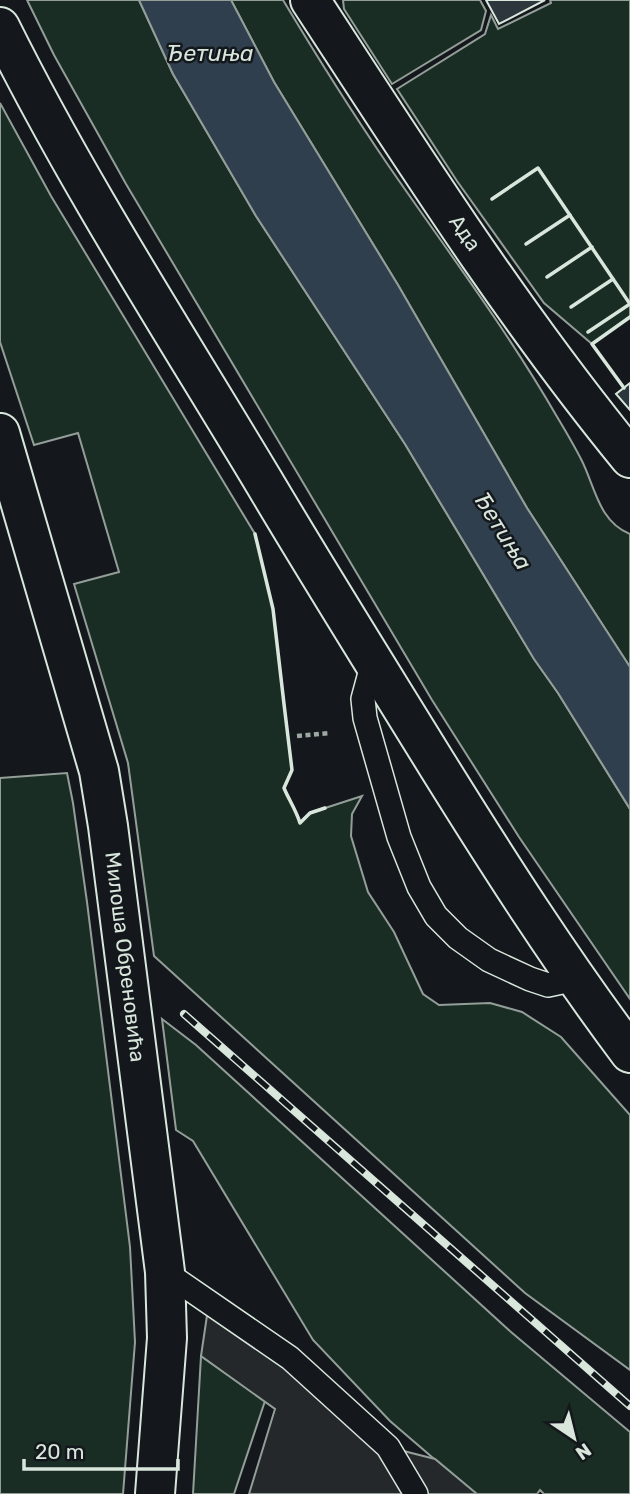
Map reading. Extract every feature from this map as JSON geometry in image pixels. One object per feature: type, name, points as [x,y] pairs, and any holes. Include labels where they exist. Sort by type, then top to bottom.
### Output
[{"type":"street","name":"Ада","points":[[310,0],[434,190],[575,391],[630,458]]},
{"type":"street","points":[[0,27],[27,81],[121,243],[373,662],[509,879],[630,1053]]},
{"type":"street","name":"Милоша Обреновића","points":[[3,451],[99,771],[165,1272],[167,1338],[155,1494]]},
{"type":"lane","points":[[373,662],[363,699],[365,719],[399,837],[419,887],[436,916],[458,938],[489,960],[530,979],[548,985],[576,979]]},
{"type":"lane","points":[[165,1272],[290,1357],[388,1447],[410,1489]]},
{"type":"path","points":[[297,736],[328,733]]},
{"type":"green space","points":[[27,0],[139,0],[173,74],[256,216],[405,444],[534,659],[630,809],[630,999],[519,837],[432,700],[126,184],[54,55]]},
{"type":"green space","points":[[231,0],[283,0],[333,82],[536,382],[579,455],[599,503],[611,521],[630,534],[630,667],[527,508],[398,285],[274,82]]},
{"type":"green space","points":[[343,0],[480,0],[486,11],[481,30],[392,84],[344,9]]},
{"type":"green space","points":[[550,0],[630,0],[630,317],[592,344],[544,303],[457,181],[397,89],[485,34],[491,15],[498,29],[551,3]]},
{"type":"green space","points":[[0,103],[51,196],[255,534],[273,609],[292,770],[284,788],[300,822],[310,813],[362,796],[352,814],[351,836],[368,892],[394,932],[423,994],[439,1005],[490,1003],[522,1012],[561,1037],[630,1115],[630,1370],[525,1293],[154,956],[128,763],[74,584],[119,572],[78,433],[34,445],[0,342]]},
{"type":"green space","points":[[67,773],[87,902],[130,1247],[135,1342],[123,1494],[0,1494],[0,778]]},
{"type":"green space","points":[[162,1019],[196,1045],[511,1332],[630,1432],[630,1494],[544,1494],[540,1490],[537,1494],[475,1494],[390,1421],[313,1340],[193,1141],[176,1130]]},
{"type":"green space","points":[[201,1356],[265,1401],[234,1494],[193,1494]]},
{"type":"shaded area","points":[[209,1302],[388,1447],[435,1459],[477,1494],[249,1494],[275,1409],[201,1356]]},
{"type":"water","name":"Ђетиња","points":[[139,0],[231,0],[274,82],[398,285],[527,508],[630,667],[630,809],[534,659],[405,444],[256,216],[173,74]]},
{"type":"building","points":[[486,0],[545,0],[499,24]]},
{"type":"building","points":[[630,383],[630,410],[616,394]]},
{"type":"railway","points":[[184,1014],[630,1406]]},
{"type":"wall","points":[[492,199],[538,168],[630,304],[588,332]]},
{"type":"wall","points":[[526,244],[570,215]]},
{"type":"wall","points":[[547,277],[592,247]]},
{"type":"wall","points":[[571,307],[613,279]]},
{"type":"wall","points":[[624,388],[592,344],[630,317]]},
{"type":"wall","points":[[255,534],[273,609],[292,770],[284,788],[300,823],[310,813],[325,808]]}]
